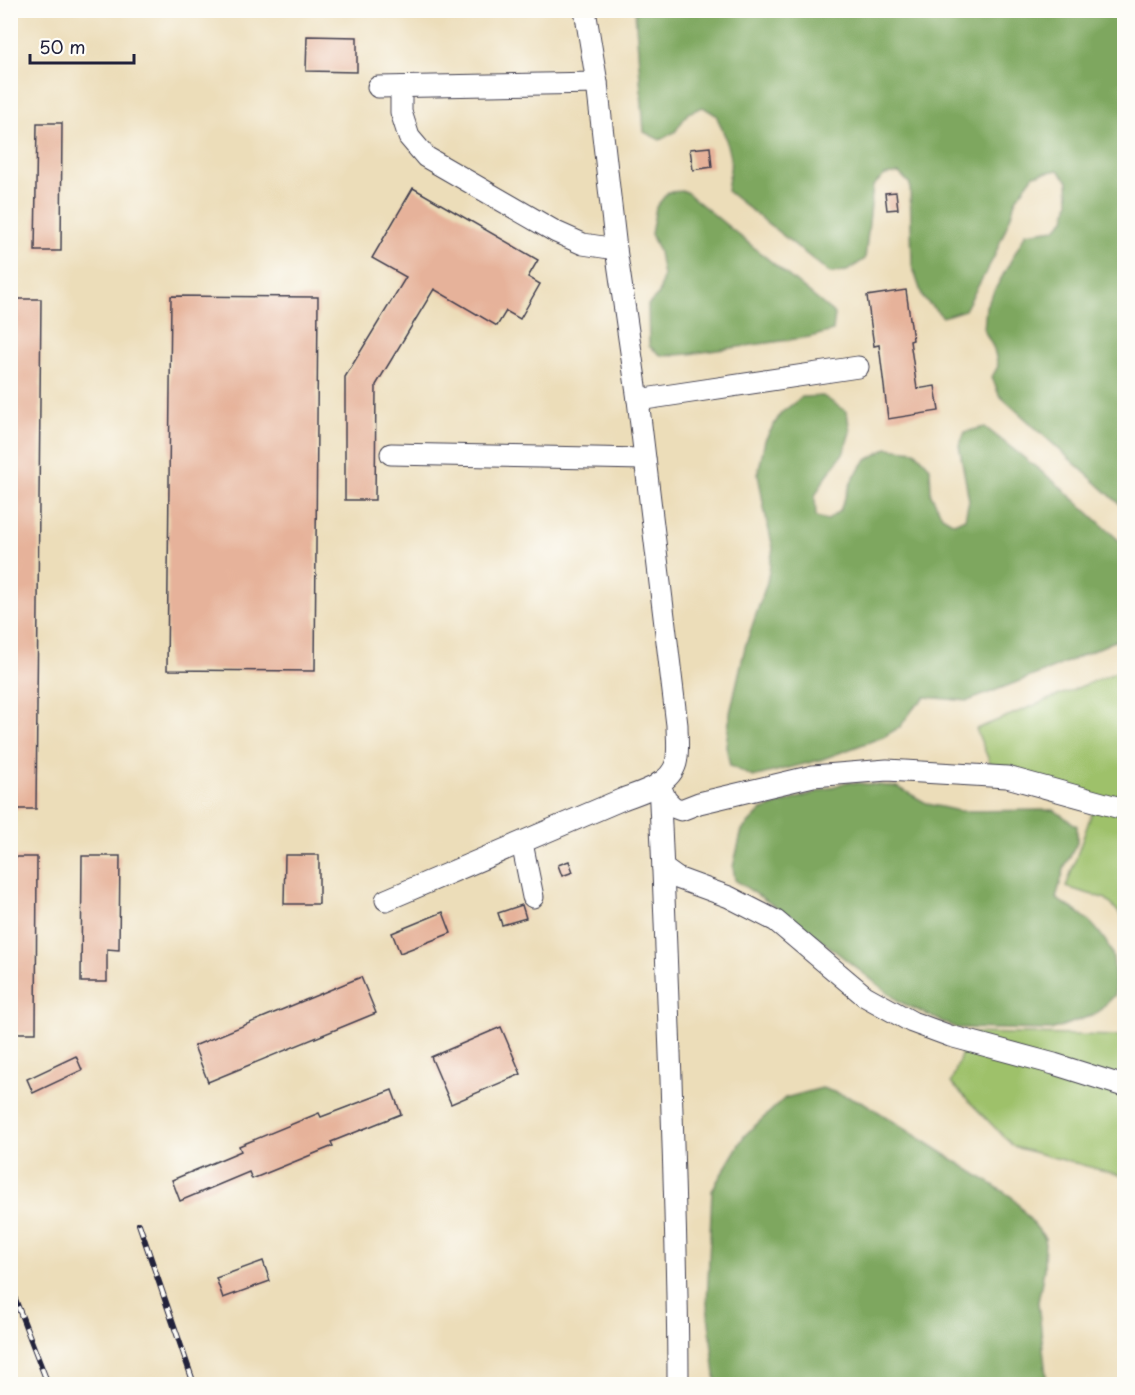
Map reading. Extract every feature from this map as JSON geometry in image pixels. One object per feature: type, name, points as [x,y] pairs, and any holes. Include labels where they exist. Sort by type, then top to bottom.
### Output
[{"type":"street","points":[[386,900],[652,788],[667,777],[675,765],[678,746],[677,725],[638,400],[616,249],[597,83],[585,10]]},
{"type":"street","points":[[378,87],[597,83]]},
{"type":"street","points":[[401,87],[401,112],[409,137],[426,157],[556,232],[583,244],[616,249]]},
{"type":"street","points":[[638,400],[858,367]]},
{"type":"street","points":[[392,454],[645,459]]},
{"type":"street","points":[[659,783],[666,800],[673,807],[681,810],[699,803],[813,776],[887,770],[1007,777],[1125,809]]},
{"type":"street","points":[[659,783],[678,1310],[678,1384]]},
{"type":"street","points":[[522,843],[533,897]]},
{"type":"street","points":[[663,868],[677,878],[729,897],[776,921],[866,996],[912,1022],[950,1036],[1125,1086]]},
{"type":"green space","points":[[635,11],[1124,11],[1124,508],[999,395],[992,377],[998,366],[994,349],[984,330],[986,306],[1026,233],[1055,229],[1065,219],[1069,202],[1068,181],[1058,170],[1034,175],[1016,199],[994,257],[965,310],[943,317],[923,298],[912,265],[910,184],[899,173],[885,175],[873,186],[865,259],[847,271],[830,273],[727,191],[731,162],[725,136],[716,115],[703,107],[688,113],[675,132],[660,140],[644,132]]},
{"type":"green space","points":[[685,191],[835,314],[833,331],[810,337],[689,354],[662,356],[649,346],[648,305],[659,294],[663,276],[659,252],[651,234],[656,207],[668,192]]},
{"type":"green space","points":[[823,396],[847,412],[850,432],[844,452],[815,496],[816,517],[828,520],[840,510],[853,478],[865,461],[887,448],[915,451],[930,467],[931,494],[942,516],[954,523],[965,518],[969,500],[959,445],[965,432],[985,427],[1056,483],[1124,545],[1124,637],[1051,669],[968,701],[925,697],[900,727],[883,737],[820,760],[753,777],[730,766],[726,746],[730,713],[745,647],[767,582],[773,548],[758,474],[765,440],[781,413],[802,397]]},
{"type":"green space","points":[[1124,669],[1124,918],[1106,899],[1066,887],[1092,812],[999,785],[976,729]]},
{"type":"green space","points":[[847,782],[898,787],[928,804],[959,811],[1054,810],[1077,826],[1077,843],[1065,866],[1056,898],[1087,920],[1105,940],[1113,957],[1115,995],[1096,1014],[1051,1030],[956,1028],[900,1002],[798,922],[735,880],[733,867],[742,830],[762,810]]},
{"type":"green space","points":[[969,1033],[1124,1036],[1124,1176],[1014,1147],[951,1083]]},
{"type":"green space","points":[[822,1088],[863,1102],[1012,1197],[1045,1238],[1044,1270],[1038,1302],[1047,1384],[716,1384],[707,1304],[712,1190],[744,1136],[785,1098]]},
{"type":"building","points":[[307,36],[357,37],[357,72],[306,71]]},
{"type":"building","points":[[37,123],[62,123],[61,251],[35,251]]},
{"type":"building","points":[[710,147],[712,167],[693,170],[690,149]]},
{"type":"building","points":[[413,188],[538,260],[528,277],[540,284],[520,319],[506,311],[497,326],[434,289],[376,385],[375,500],[345,500],[345,377],[406,277],[372,258]]},
{"type":"building","points":[[896,192],[898,209],[887,210],[885,193]]},
{"type":"building","points":[[906,290],[917,389],[935,386],[939,411],[888,419],[879,345],[874,346],[867,296]]},
{"type":"building","points":[[171,296],[318,297],[315,671],[167,670]]},
{"type":"building","points":[[10,299],[41,299],[36,809],[10,809]]},
{"type":"building","points":[[285,855],[319,855],[319,904],[284,904]]},
{"type":"building","points":[[82,856],[120,856],[119,950],[107,949],[107,982],[81,982]]},
{"type":"building","points":[[10,857],[37,857],[36,1033],[10,1033]]},
{"type":"building","points":[[569,861],[573,872],[562,876],[558,865]]},
{"type":"building","points":[[522,905],[526,918],[502,925],[498,913]]},
{"type":"building","points":[[443,912],[451,933],[400,953],[392,933]]},
{"type":"building","points":[[361,977],[376,1013],[208,1082],[194,1046]]},
{"type":"building","points":[[501,1027],[521,1074],[451,1104],[431,1057]]},
{"type":"building","points":[[76,1056],[82,1070],[33,1093],[27,1079]]},
{"type":"building","points":[[392,1090],[401,1114],[331,1142],[333,1146],[252,1179],[249,1172],[180,1201],[172,1180],[241,1151],[239,1146],[319,1113],[321,1117]]},
{"type":"building","points":[[263,1261],[270,1281],[223,1298],[216,1278]]},
{"type":"railway","points":[[139,1224],[194,1384]]},
{"type":"railway","points":[[10,1286],[48,1384]]}]
